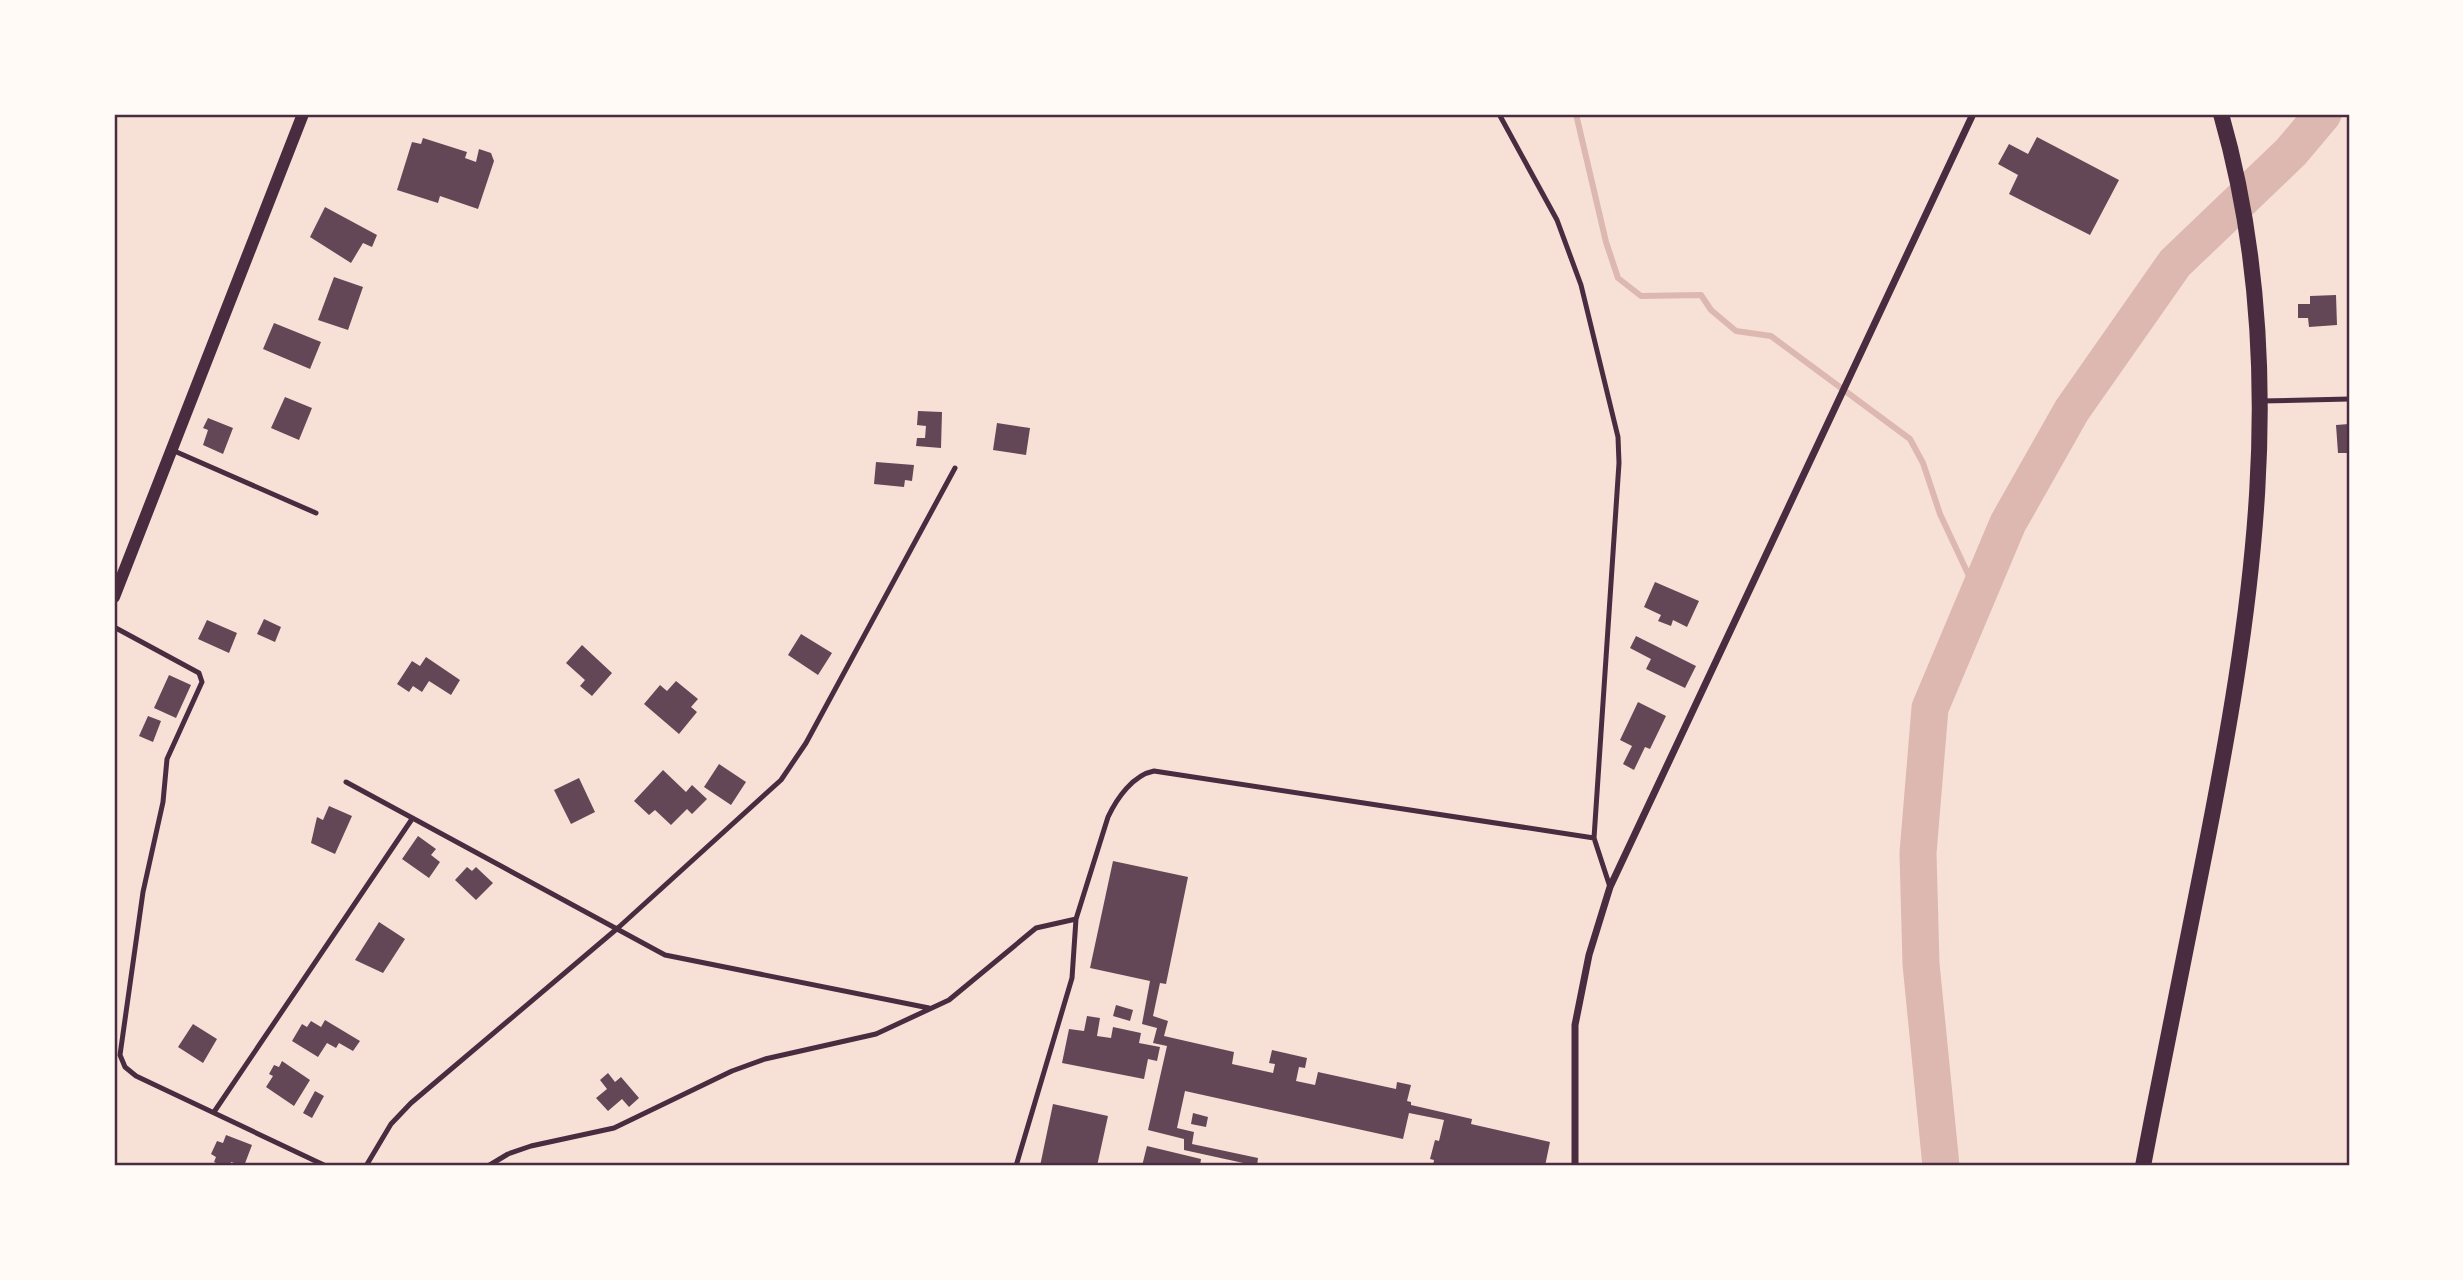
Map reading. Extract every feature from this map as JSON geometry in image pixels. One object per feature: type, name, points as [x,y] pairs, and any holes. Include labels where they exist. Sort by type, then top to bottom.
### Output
[{"type":"main road","points":[[2143,1166],[2225,753],[2252,568],[2261,466],[2257,295],[2248,226],[2236,166],[2221,114]]},
{"type":"street","points":[[114,597],[303,114]]},
{"type":"street","points":[[1575,1166],[1576,1025],[1589,955],[1610,887],[1973,114]]},
{"type":"lane","points":[[1499,114],[1557,219],[1581,285],[1618,437],[1594,838],[1610,887]]},
{"type":"lane","points":[[2261,401],[2349,399]]},
{"type":"lane","points":[[172,450],[316,513]]},
{"type":"lane","points":[[366,1166],[391,1124],[411,1102],[619,927],[781,780],[955,468]]},
{"type":"lane","points":[[114,627],[176,658],[199,673],[202,682],[167,760],[163,802],[143,892],[120,1055],[125,1067],[136,1076],[326,1166]]},
{"type":"lane","points":[[1016,1166],[1072,978],[1076,919],[1112,809],[1142,773],[1154,771],[1594,838]]},
{"type":"lane","points":[[346,782],[681,961],[747,971],[929,1008]]},
{"type":"lane","points":[[214,1112],[412,819]]},
{"type":"lane","points":[[488,1166],[508,1154],[531,1146],[614,1128],[743,1067],[876,1034],[949,1000],[1036,928],[1076,919]]},
{"type":"building","points":[[2037,137],[2119,180],[2090,235],[2009,194],[2018,175],[1998,164],[2009,144],[2028,154]]},
{"type":"building","points":[[423,138],[467,152],[465,158],[476,162],[479,149],[491,153],[494,161],[478,209],[440,196],[438,203],[397,190],[412,142],[421,144]]},
{"type":"building","points":[[325,207],[377,235],[372,247],[363,243],[351,263],[310,237]]},
{"type":"building","points":[[334,277],[363,287],[348,330],[318,320]]},
{"type":"building","points":[[2336,295],[2337,325],[2309,327],[2308,318],[2298,318],[2298,304],[2310,304],[2310,296]]},
{"type":"building","points":[[274,323],[321,342],[310,369],[263,349]]},
{"type":"building","points":[[285,397],[312,408],[299,440],[271,428]]},
{"type":"building","points":[[918,411],[942,412],[941,448],[916,446],[917,438],[925,438],[926,426],[917,425]]},
{"type":"building","points":[[208,418],[233,428],[223,454],[203,445],[208,430],[203,428]]},
{"type":"building","points":[[997,423],[1030,428],[1026,455],[993,450]]},
{"type":"building","points":[[2349,424],[2349,453],[2338,453],[2336,425]]},
{"type":"building","points":[[876,462],[914,465],[912,481],[905,480],[904,487],[874,484]]},
{"type":"building","points":[[1655,582],[1699,601],[1687,627],[1673,620],[1671,626],[1658,621],[1661,615],[1644,607]]},
{"type":"building","points":[[264,619],[281,627],[275,642],[257,634]]},
{"type":"building","points":[[207,620],[237,633],[229,653],[198,639]]},
{"type":"building","points":[[801,634],[832,653],[818,675],[788,655]]},
{"type":"building","points":[[1636,636],[1696,666],[1685,688],[1646,669],[1651,659],[1630,648]]},
{"type":"building","points":[[582,645],[612,673],[592,696],[580,686],[585,680],[566,663]]},
{"type":"building","points":[[426,657],[460,680],[451,695],[429,681],[422,692],[413,686],[409,692],[397,684],[412,661],[420,666]]},
{"type":"building","points":[[169,675],[191,685],[176,718],[154,708]]},
{"type":"building","points":[[676,681],[698,699],[691,707],[697,712],[679,734],[644,704],[660,685],[667,691]]},
{"type":"building","points":[[1638,702],[1666,716],[1650,749],[1645,747],[1634,770],[1623,764],[1632,746],[1620,740]]},
{"type":"building","points":[[148,716],[161,721],[153,742],[139,736]]},
{"type":"building","points":[[719,764],[746,782],[731,805],[704,787]]},
{"type":"building","points":[[663,770],[686,792],[692,785],[707,799],[692,814],[687,809],[671,825],[655,810],[649,815],[634,801]]},
{"type":"building","points":[[579,778],[595,812],[571,824],[554,790]]},
{"type":"building","points":[[329,806],[352,816],[335,854],[311,843],[317,817],[323,820]]},
{"type":"building","points":[[418,836],[436,849],[431,855],[440,862],[429,878],[402,859]]},
{"type":"building","points":[[1113,861],[1188,877],[1166,984],[1160,983],[1153,1016],[1168,1021],[1164,1036],[1234,1052],[1232,1064],[1273,1073],[1275,1064],[1269,1063],[1272,1050],[1307,1058],[1305,1068],[1299,1067],[1296,1081],[1315,1085],[1318,1072],[1396,1089],[1397,1082],[1411,1085],[1407,1101],[1411,1102],[1411,1105],[1472,1119],[1471,1124],[1550,1142],[1545,1166],[1433,1166],[1434,1160],[1430,1159],[1435,1140],[1439,1141],[1444,1120],[1409,1113],[1403,1139],[1185,1091],[1177,1128],[1194,1132],[1192,1144],[1258,1158],[1257,1166],[1184,1150],[1184,1139],[1148,1130],[1167,1046],[1153,1043],[1157,1028],[1142,1024],[1150,981],[1090,968]]},
{"type":"building","points":[[467,867],[472,871],[476,867],[493,883],[476,900],[455,880]]},
{"type":"building","points":[[379,922],[405,939],[383,973],[355,960]]},
{"type":"building","points":[[1116,1005],[1133,1010],[1130,1021],[1113,1016]]},
{"type":"building","points":[[1087,1016],[1100,1018],[1097,1036],[1111,1038],[1113,1027],[1141,1033],[1139,1043],[1160,1047],[1157,1061],[1148,1059],[1144,1079],[1062,1063],[1069,1029],[1084,1031]]},
{"type":"building","points":[[325,1020],[360,1041],[353,1051],[339,1043],[336,1048],[327,1043],[318,1057],[292,1041],[302,1024],[307,1027],[311,1021],[321,1027]]},
{"type":"building","points":[[193,1024],[217,1039],[203,1063],[178,1047]]},
{"type":"building","points":[[282,1061],[310,1080],[294,1106],[266,1087],[273,1076],[269,1074],[274,1065],[279,1067]]},
{"type":"building","points":[[608,1073],[615,1082],[621,1077],[639,1098],[629,1107],[622,1099],[608,1111],[596,1098],[607,1089],[600,1080]]},
{"type":"building","points":[[315,1091],[324,1096],[312,1118],[303,1113]]},
{"type":"building","points":[[1053,1104],[1108,1116],[1097,1166],[1040,1166]]},
{"type":"building","points":[[1193,1113],[1208,1117],[1206,1127],[1191,1124]]},
{"type":"building","points":[[226,1135],[252,1145],[244,1166],[231,1162],[230,1166],[223,1166],[214,1162],[216,1157],[211,1154],[217,1141],[223,1143]]},
{"type":"building","points":[[1147,1146],[1201,1159],[1200,1166],[1142,1166]]},
{"type":"waterway","points":[[1576,114],[1606,242],[1618,278],[1641,296],[1701,295],[1711,310],[1736,331],[1771,336],[1910,439],[1923,463],[1940,514],[1977,593]]},
{"type":"waterway","points":[[1941,1166],[1921,964],[1918,853],[1930,708],[2008,523],[2072,410],[2175,263],[2291,152],[2323,114]]}]
